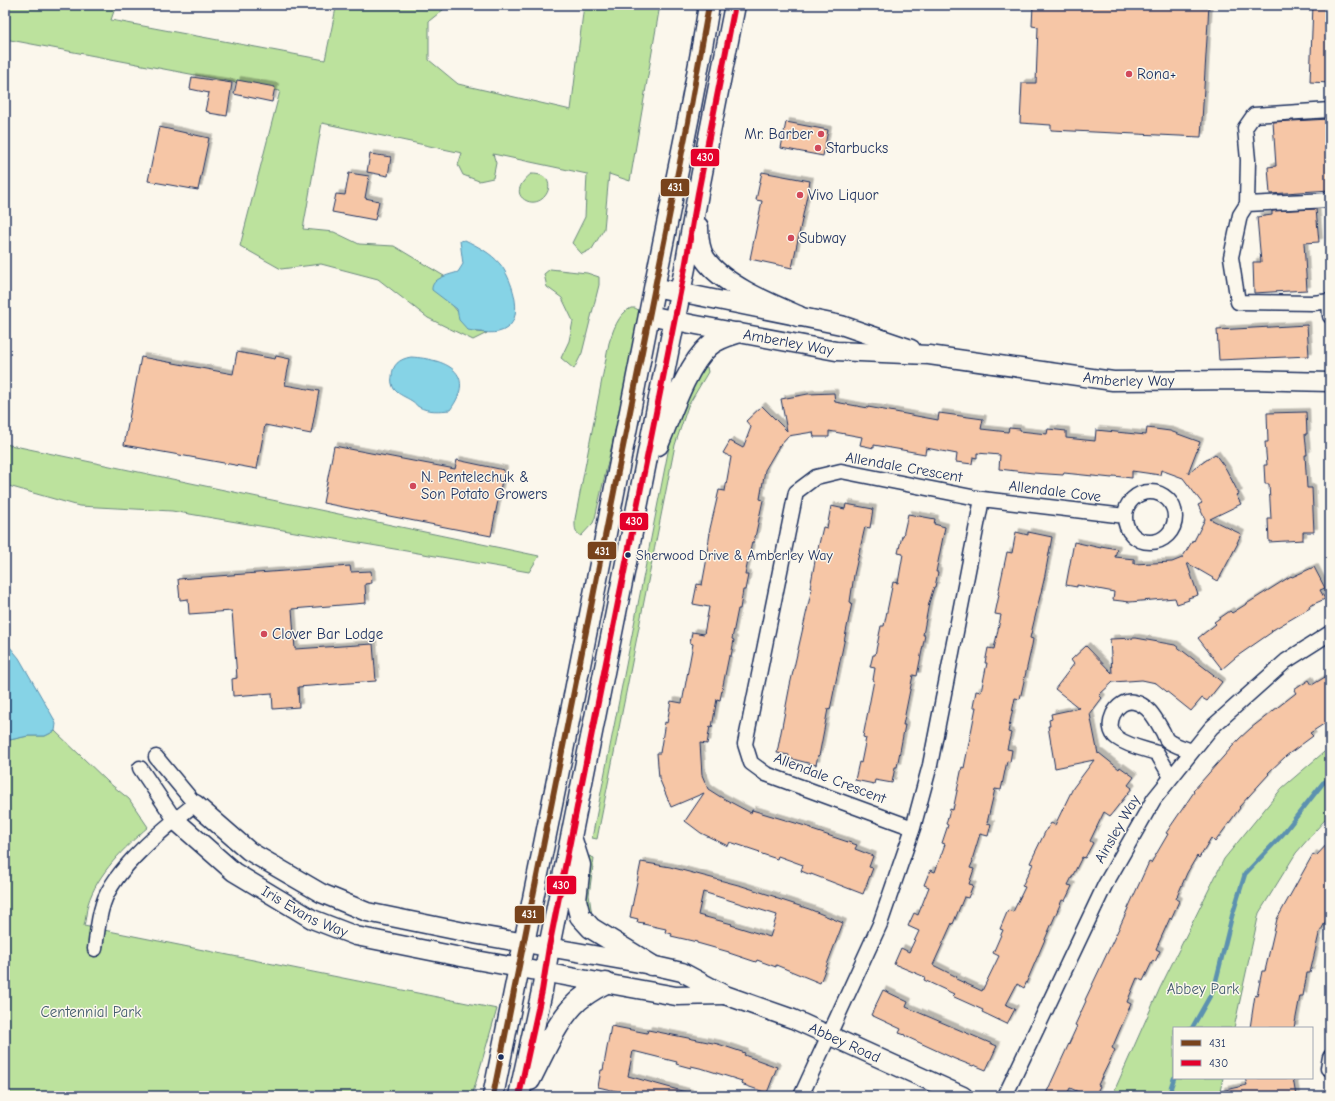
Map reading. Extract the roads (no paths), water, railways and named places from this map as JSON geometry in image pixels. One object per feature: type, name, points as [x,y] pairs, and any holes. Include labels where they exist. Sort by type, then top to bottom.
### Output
[{"type":"main road","points":[[493,1096],[649,315],[658,262],[685,137],[709,5]]},
{"type":"main road","points":[[520,1096],[680,292],[735,5]]},
{"type":"main road","points":[[698,193],[698,236],[701,250],[705,259],[713,268],[731,282],[762,300],[798,316]]},
{"type":"main road","points":[[637,505],[658,446],[689,373],[709,346],[720,339],[737,333]]},
{"type":"main road","points":[[571,839],[580,865],[576,900],[580,916],[592,928],[651,965]]},
{"type":"main road","points":[[520,1096],[556,1028],[574,1005],[589,992],[606,983]]},
{"type":"street","points":[[1330,110],[1254,115],[1245,128],[1248,160],[1248,204],[1240,215],[1231,257],[1238,302],[1313,303],[1330,301],[1330,316]]},
{"type":"street","points":[[1248,204],[1330,200]]},
{"type":"street","name":"Amberley Way","points":[[654,287],[841,325],[929,355]]},
{"type":"street","name":"Amberley Way","points":[[649,315],[836,351],[929,355],[1113,381],[1248,380],[1330,382]]},
{"type":"street","name":"Allendale Crescent","points":[[913,828],[766,774],[751,763],[746,744],[796,492],[816,477],[841,471],[982,499]]},
{"type":"street","points":[[801,1096],[880,924],[913,828],[930,765],[982,499]]},
{"type":"street","name":"Allendale Cove","points":[[982,499],[1125,516]]},
{"type":"street","name":"Ainsley Way","points":[[1005,1096],[1105,885],[1154,798],[1211,728],[1286,661],[1330,633]]},
{"type":"street","points":[[1170,777],[1157,753],[1129,744],[1116,737],[1111,729],[1110,720],[1116,708],[1125,703],[1133,702],[1144,707],[1153,714],[1167,740],[1192,751]]},
{"type":"street","name":"Iris Evans Way","points":[[156,757],[195,804],[249,851],[328,896],[367,912],[524,942]]},
{"type":"street","name":"Iris Evans Way","points":[[140,768],[175,820],[234,872],[312,919],[356,936],[519,968]]},
{"type":"street","points":[[95,949],[98,922],[103,903],[111,886],[123,870],[175,820],[195,804]]},
{"type":"street","name":"Abbey Road","points":[[524,942],[682,972],[725,995],[793,1019],[963,1096]]},
{"type":"street","name":"Abbey Road","points":[[519,968],[676,996],[725,995]]},
{"type":"street","points":[[1330,1058],[1328,1068],[1330,1069]]},
{"type":"water","points":[[465,240],[488,253],[500,264],[512,287],[516,306],[515,315],[507,328],[498,332],[488,333],[468,330],[459,320],[457,309],[432,290],[432,286],[437,280],[458,272],[463,264],[460,241]]},
{"type":"water","points":[[411,357],[435,361],[454,370],[459,377],[460,386],[458,397],[450,410],[434,411],[423,409],[394,389],[392,384],[393,369],[397,363],[403,359]]},
{"type":"water","points":[[5,641],[19,658],[54,719],[56,724],[55,731],[45,736],[28,736],[5,741]]},
{"type":"waterway","points":[[1193,1027],[1214,989],[1232,916],[1245,874],[1282,835],[1323,783],[1330,779]]},
{"type":"waterway","points":[[1171,1096],[1171,1087],[1174,1079]]},
{"type":"place","name":"Rona+","points":[[1129,74]]},
{"type":"place","name":"Mr. Barber","points":[[821,134]]},
{"type":"place","name":"Starbucks","points":[[818,148]]},
{"type":"place","name":"Vivo Liquor","points":[[800,195]]},
{"type":"place","name":"Subway","points":[[791,238]]},
{"type":"place","name":"N. Pentelechuk & Son Potato Growers","points":[[413,486]]},
{"type":"place","name":"Sherwood Drive & Amberley Way","points":[[628,555]]},
{"type":"place","name":"Clover Bar Lodge","points":[[264,634]]},
{"type":"park label","name":"Abbey Park","points":[[1203,989]]},
{"type":"park label","name":"Centennial Park","points":[[91,1012]]}]
